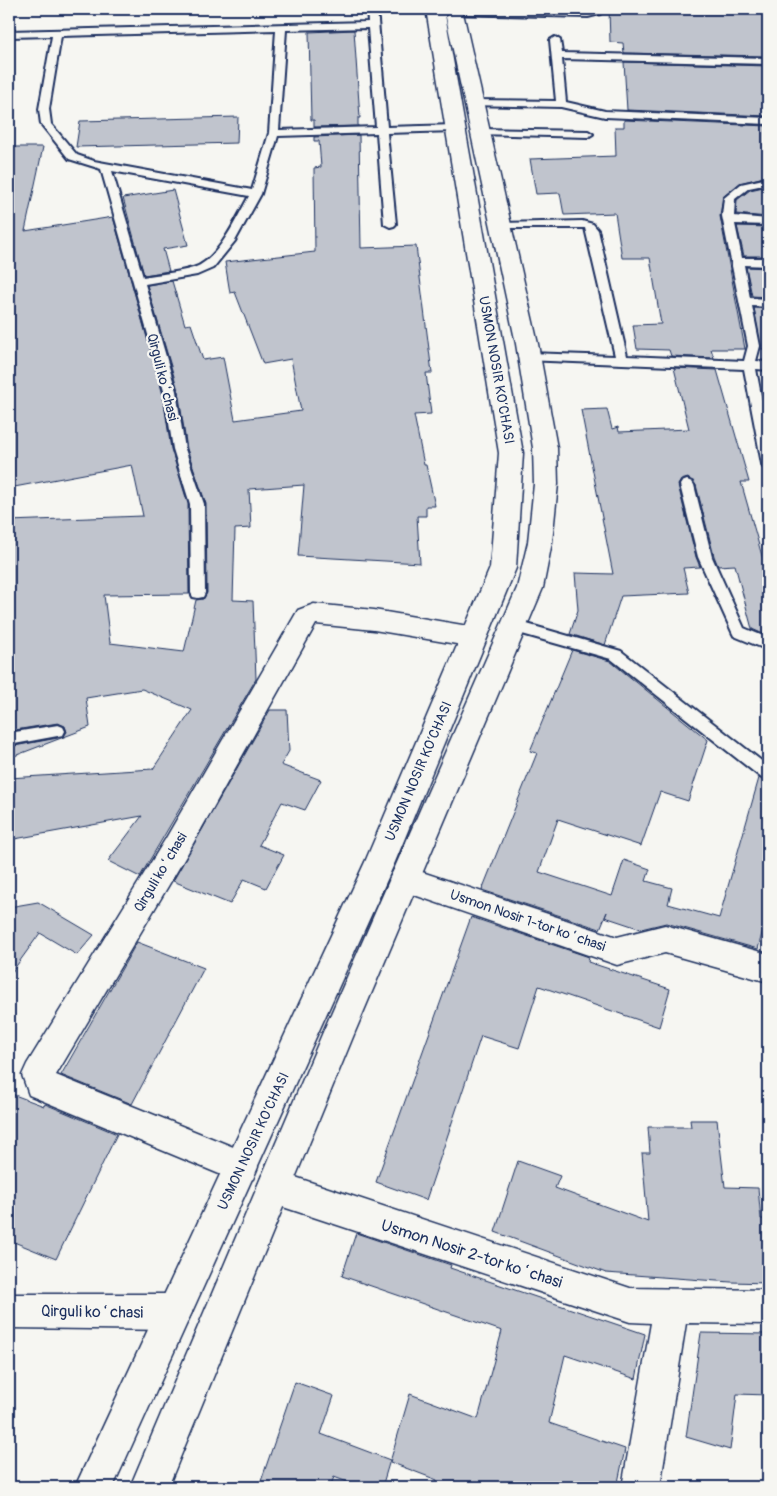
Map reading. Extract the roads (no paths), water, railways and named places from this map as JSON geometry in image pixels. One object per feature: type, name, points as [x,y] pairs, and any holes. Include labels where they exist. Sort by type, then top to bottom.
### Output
[{"type":"main road","name":"USMON NOSIR KO‘CHASI","points":[[149,1487],[339,1032],[530,588],[540,542],[546,484],[545,448],[529,357],[500,226],[467,130],[473,103],[447,10]]},
{"type":"main road","name":"USMON NOSIR KO‘CHASI","points":[[94,1487],[380,862],[503,568],[511,453],[467,130],[447,10]]},
{"type":"main road","name":"Qirguli koʻchasi","points":[[241,1167],[40,1084],[38,1079],[40,1070],[176,847],[307,617],[314,614],[374,620],[474,637]]},
{"type":"main road","name":"Usmon Nosir 1-tor koʻchasi","points":[[404,879],[618,950],[665,939],[768,968]]},
{"type":"main road","points":[[307,1021],[339,1032]]},
{"type":"main road","name":"Usmon Nosir 2-tor koʻchasi","points":[[274,1187],[630,1305],[768,1306]]},
{"type":"main road","points":[[641,1487],[671,1306]]},
{"type":"main road","name":"Qirguli koʻchasi","points":[[9,1311],[174,1312]]},
{"type":"lane","points":[[372,9],[390,224]]},
{"type":"lane","points":[[447,10],[588,14],[598,12],[600,9]]},
{"type":"lane","points":[[553,13],[554,27]]},
{"type":"lane","points":[[9,34],[373,25]]},
{"type":"lane","points":[[138,282],[197,272],[209,265],[228,241],[256,194],[274,133],[281,27]]},
{"type":"lane","points":[[57,33],[44,109],[46,124],[73,157],[92,164],[256,194]]},
{"type":"lane","points":[[555,40],[562,104]]},
{"type":"lane","points":[[557,56],[768,61]]},
{"type":"lane","points":[[473,103],[562,104],[605,114],[768,120]]},
{"type":"lane","points":[[274,133],[467,130],[588,134]]},
{"type":"lane","name":"Qirguli koʻchasi","points":[[105,165],[170,391],[179,449],[197,504],[198,593]]},
{"type":"lane","points":[[768,181],[745,186],[730,198],[729,220],[754,346],[749,365],[764,423],[768,464]]},
{"type":"lane","points":[[729,220],[768,222]]},
{"type":"lane","points":[[500,226],[582,224],[589,226],[592,230],[622,360]]},
{"type":"lane","points":[[737,261],[768,262]]},
{"type":"lane","points":[[745,302],[768,303]]},
{"type":"lane","points":[[529,357],[768,366]]},
{"type":"lane","points":[[687,485],[705,557],[739,632],[768,644]]},
{"type":"lane","points":[[513,626],[616,655],[768,774]]},
{"type":"lane","points":[[9,739],[58,731]]}]
